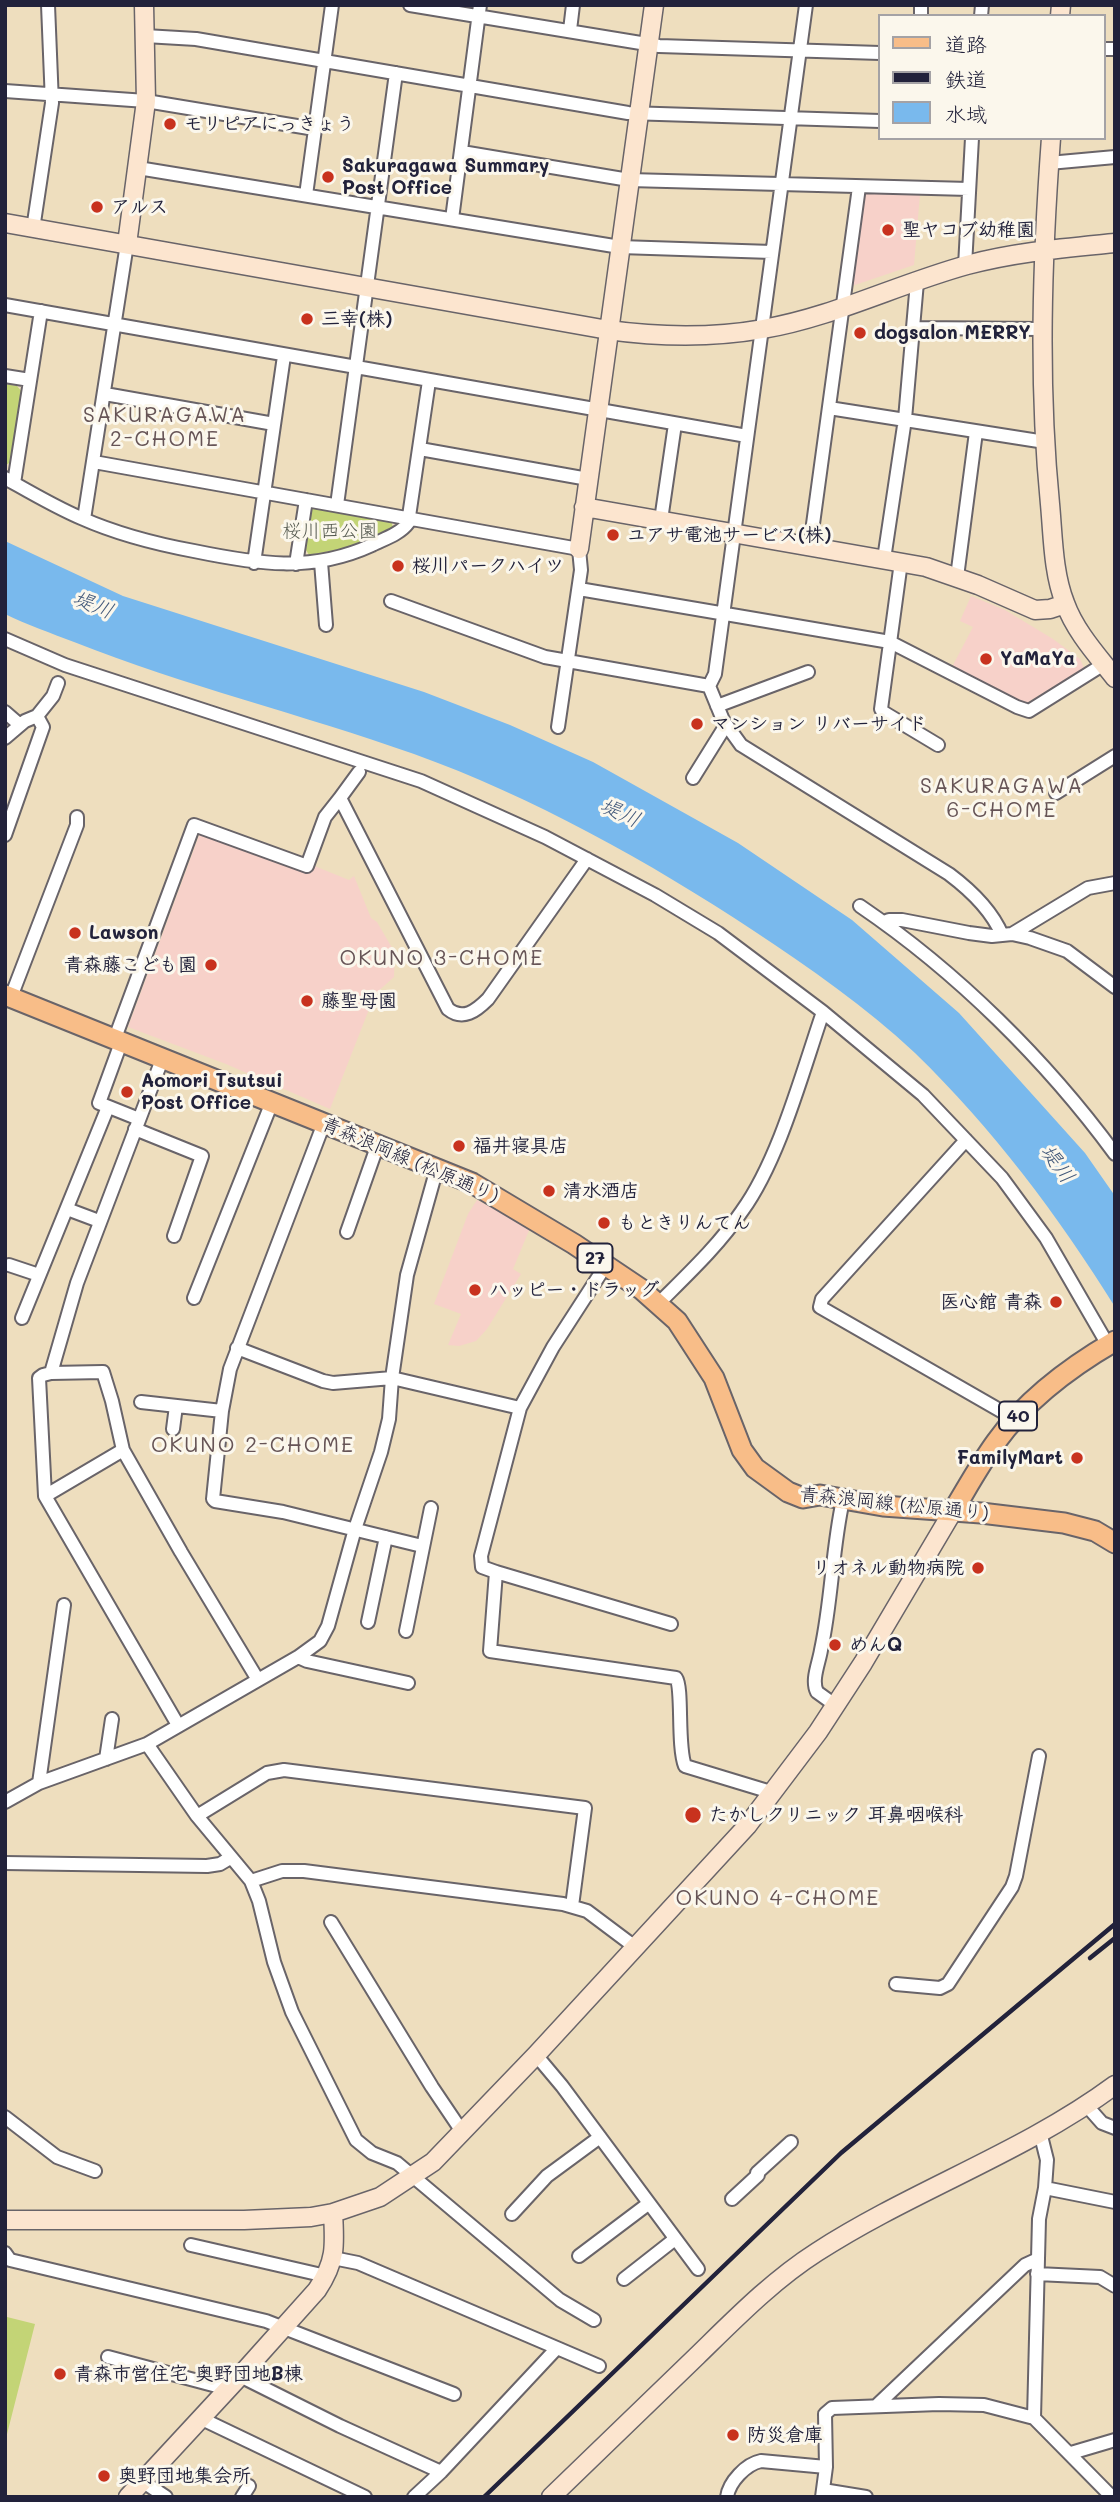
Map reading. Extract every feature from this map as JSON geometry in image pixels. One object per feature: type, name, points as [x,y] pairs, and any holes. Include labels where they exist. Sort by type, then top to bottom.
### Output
[{"type":"main road","name":"青森浪岡線 (松原通り)","points":[[8,996],[437,1168],[502,1199],[606,1265],[659,1303],[677,1321],[714,1378],[742,1450],[755,1468],[771,1482],[803,1497],[820,1494],[883,1506],[1064,1522],[1095,1531],[1115,1543]]},
{"type":"main road","name":"40","points":[[953,1511],[997,1441],[1015,1419],[1063,1376],[1112,1343]]},
{"type":"street","points":[[33,229],[52,94],[48,5]]},
{"type":"street","points":[[84,520],[105,394],[146,100],[144,5]]},
{"type":"street","points":[[306,195],[332,5]]},
{"type":"street","points":[[410,5],[479,11],[649,45],[878,53]]},
{"type":"street","points":[[570,30],[573,5]]},
{"type":"street","points":[[558,727],[579,589],[582,558],[579,549],[584,507],[654,5]]},
{"type":"street","points":[[709,686],[714,678],[806,5]]},
{"type":"street","points":[[452,219],[479,11]]},
{"type":"street","points":[[145,36],[196,39],[639,114],[878,121]]},
{"type":"street","points":[[337,505],[396,73]]},
{"type":"street","points":[[5,91],[146,100],[315,129]]},
{"type":"street","points":[[965,265],[972,140]]},
{"type":"street","points":[[579,589],[890,642],[1017,708],[1028,711],[1111,672],[1083,636],[1065,604],[1055,558],[1045,442],[1042,329],[1043,251],[1051,140]]},
{"type":"street","points":[[462,152],[629,180],[969,189]]},
{"type":"street","points":[[1049,163],[1115,157]]},
{"type":"street","points":[[138,168],[620,247],[772,251]]},
{"type":"street","points":[[810,546],[859,187]]},
{"type":"street","points":[[5,223],[608,330],[681,336],[762,330],[843,307],[965,265],[1043,251],[1115,243]]},
{"type":"street","points":[[917,282],[892,560],[890,642],[883,712],[938,745]]},
{"type":"street","points":[[5,305],[747,436]]},
{"type":"street","points":[[41,311],[9,480],[84,520],[155,543],[254,563],[321,562],[347,556],[403,529],[410,519],[429,381]]},
{"type":"street","points":[[914,328],[1042,329]]},
{"type":"street","points":[[254,563],[284,356]]},
{"type":"street","points":[[5,376],[30,380]]},
{"type":"street","points":[[105,394],[274,424]]},
{"type":"street","points":[[829,408],[1045,442]]},
{"type":"street","points":[[661,520],[675,424]]},
{"type":"street","points":[[957,577],[976,432]]},
{"type":"street","points":[[420,449],[588,479]]},
{"type":"street","points":[[94,462],[579,549]]},
{"type":"street","points":[[296,564],[306,500]]},
{"type":"street","points":[[584,507],[892,560],[957,577],[1035,610],[1065,604]]},
{"type":"street","points":[[321,562],[326,625]]},
{"type":"street","points":[[391,601],[545,657],[709,686]]},
{"type":"street","points":[[5,639],[65,665],[421,782],[503,817],[587,859],[654,895],[738,947],[823,1012],[923,1095],[1002,1178],[1028,1210],[1112,1343]]},
{"type":"street","points":[[717,706],[808,673]]},
{"type":"street","points":[[5,738],[20,725],[37,716],[58,683]]},
{"type":"street","points":[[709,686],[726,725],[741,745],[960,882],[1007,935]]},
{"type":"street","points":[[5,712],[20,725]]},
{"type":"street","points":[[5,835],[43,727],[37,716]]},
{"type":"street","points":[[692,778],[726,725]]},
{"type":"street","points":[[1056,793],[1115,756]]},
{"type":"street","points":[[174,1236],[202,1156],[137,1124],[99,1103],[99,1100],[194,825],[307,866],[325,817],[359,772]]},
{"type":"street","points":[[340,798],[438,991],[454,1014],[472,1014],[488,999],[587,859]]},
{"type":"street","points":[[8,996],[72,837],[77,817]]},
{"type":"street","points":[[1007,935],[1080,892],[1115,883]]},
{"type":"street","points":[[860,906],[884,922],[947,974],[1030,1054],[1115,1154]]},
{"type":"street","points":[[884,922],[902,920],[969,933],[1007,935],[1044,942],[1067,951],[1115,987]]},
{"type":"street","points":[[659,1303],[713,1247],[743,1211],[778,1139],[823,1012]]},
{"type":"street","points":[[51,1373],[77,1283],[163,1057]]},
{"type":"street","points":[[194,1298],[272,1102]]},
{"type":"street","points":[[22,1318],[108,1107]]},
{"type":"street","points":[[324,1123],[237,1348],[227,1381],[215,1474],[215,1501],[283,1512],[422,1546]]},
{"type":"street","points":[[966,1140],[821,1299],[820,1307],[1015,1419]]},
{"type":"street","points":[[347,1232],[378,1144]]},
{"type":"street","points":[[5,1802],[39,1783],[147,1744],[298,1657],[320,1641],[328,1626],[387,1428],[407,1275],[437,1168]]},
{"type":"street","points":[[67,1209],[99,1221]]},
{"type":"street","points":[[9,1265],[39,1275]]},
{"type":"street","points":[[606,1265],[553,1347],[520,1408],[481,1556],[482,1567],[671,1625]]},
{"type":"street","points":[[237,1348],[323,1381],[333,1383],[392,1378],[520,1408]]},
{"type":"street","points":[[178,1725],[45,1496],[39,1378],[43,1374],[103,1372],[123,1450],[258,1679]]},
{"type":"street","points":[[141,1402],[222,1411]]},
{"type":"street","points":[[173,1429],[176,1406]]},
{"type":"street","points":[[45,1496],[123,1450]]},
{"type":"street","points":[[835,1705],[817,1692],[815,1680],[825,1633],[843,1500]]},
{"type":"street","points":[[406,1631],[431,1508]]},
{"type":"street","points":[[5,2220],[244,2220],[311,2217],[333,2213],[380,2197],[433,2162],[536,2055],[774,1793],[835,1705],[953,1511]]},
{"type":"street","points":[[368,1622],[386,1537]]},
{"type":"street","points":[[496,1572],[490,1651],[676,1678],[680,1683],[679,1718],[685,1766],[774,1793]]},
{"type":"street","points":[[39,1783],[64,1605]]},
{"type":"street","points":[[298,1657],[408,1683]]},
{"type":"street","points":[[106,1759],[112,1719]]},
{"type":"street","points":[[147,1744],[197,1816],[251,1881],[259,1901],[274,1962],[292,2012],[356,2140],[372,2153],[397,2163],[560,2300],[594,2320]]},
{"type":"street","points":[[896,1984],[940,1987],[948,1984],[1012,1887],[1038,1756]]},
{"type":"street","points":[[197,1816],[267,1773],[284,1770],[585,1808],[572,1906]]},
{"type":"street","points":[[5,1863],[207,1866],[220,1864],[230,1858]]},
{"type":"street","points":[[251,1881],[282,1871],[304,1871],[572,1906],[587,1911],[635,1947]]},
{"type":"street","points":[[331,1922],[463,2133]]},
{"type":"street","points":[[536,2055],[698,2269]]},
{"type":"street","points":[[551,2497],[728,2326],[781,2278],[815,2253],[868,2220],[1041,2132],[1087,2106],[1115,2085]]},
{"type":"street","points":[[1087,2106],[1102,2123],[1115,2128]]},
{"type":"street","points":[[5,2117],[57,2157],[95,2171]]},
{"type":"street","points":[[1034,2418],[1039,2219],[1047,2160],[1041,2132]]},
{"type":"street","points":[[512,2214],[547,2176],[600,2137]]},
{"type":"street","points":[[732,2199],[791,2142]]},
{"type":"street","points":[[1045,2188],[1115,2202]]},
{"type":"street","points":[[579,2256],[648,2204]]},
{"type":"street","points":[[128,2497],[285,2328],[326,2276],[333,2258],[333,2213]]},
{"type":"street","points":[[624,2279],[675,2239]]},
{"type":"street","points":[[191,2245],[326,2276]]},
{"type":"street","points":[[5,2253],[10,2260],[266,2320],[454,2394]]},
{"type":"street","points":[[333,2258],[358,2263],[599,2366]]},
{"type":"street","points":[[876,2406],[1025,2265],[1038,2259]]},
{"type":"street","points":[[1037,2274],[1100,2277],[1115,2286]]},
{"type":"street","points":[[414,2497],[441,2473],[557,2348]]},
{"type":"street","points":[[108,2357],[234,2383],[340,2426],[441,2473]]},
{"type":"street","points":[[866,2497],[822,2493],[825,2414],[832,2409],[939,2404],[984,2406],[1034,2418],[1112,2497]]},
{"type":"street","points":[[200,2418],[365,2497]]},
{"type":"street","points":[[1071,2453],[1115,2440]]},
{"type":"street","points":[[727,2497],[730,2484],[753,2462],[761,2460],[825,2467]]},
{"type":"street","points":[[142,2481],[166,2497]]},
{"type":"shaded area","name":"聖ヤコブ幼稚園","points":[[865,191],[920,194],[914,265],[852,286]]},
{"type":"shaded area","points":[[971,596],[1005,610],[1053,639],[1080,659],[1084,668],[1025,704],[952,667],[973,627],[960,621]]},
{"type":"shaded area","points":[[200,833],[308,873],[312,865],[349,880],[354,876],[371,918],[377,922],[395,953],[394,977],[375,994],[330,1109],[226,1064],[128,1027]]},
{"type":"shaded area","points":[[477,1200],[530,1228],[513,1269],[521,1274],[487,1329],[476,1341],[459,1346],[448,1345],[461,1314],[434,1304],[468,1214]]},
{"type":"green space","points":[[5,384],[17,386],[23,393],[11,462],[6,465]]},
{"type":"green space","name":"桜川西公園","points":[[314,506],[391,521],[393,527],[347,548],[309,555],[306,550],[311,509]]},
{"type":"green space","points":[[7,2317],[35,2324],[5,2442],[5,2323]]},
{"type":"water","name":"堤川","points":[[5,541],[123,596],[424,692],[510,725],[593,762],[738,843],[852,920],[959,1013],[1085,1153],[1115,1196],[1115,1307],[1071,1239],[1023,1174],[944,1082],[896,1036],[796,959],[714,905],[632,856],[502,790],[414,754],[116,658],[5,614]]},
{"type":"railway","points":[[484,2497],[841,2153],[1115,1924]]},
{"type":"railway","points":[[1090,1958],[1115,1938]]},
{"type":"place","name":"モリピアにっきょう","points":[[170,124]]},
{"type":"place","name":"Sakuragawa Summary Post Office","points":[[328,177]]},
{"type":"place","name":"アルス","points":[[97,207]]},
{"type":"place","name":"聖ヤコブ幼稚園","points":[[888,230]]},
{"type":"place","name":"三幸(株)","points":[[307,319]]},
{"type":"place","name":"dogsalon MERRY","points":[[860,333]]},
{"type":"place","name":"ユアサ電池サービス(株)","points":[[613,535]]},
{"type":"place","name":"桜川パークハイツ","points":[[398,566]]},
{"type":"place","name":"YaMaYa","points":[[986,659]]},
{"type":"place","name":"マンション リバーサイド","points":[[697,724]]},
{"type":"place","name":"Lawson","points":[[75,933]]},
{"type":"place","name":"青森藤こども園","points":[[211,965]]},
{"type":"place","name":"藤聖母園","points":[[307,1001]]},
{"type":"place","name":"Aomori Tsutsui Post Office","points":[[127,1092]]},
{"type":"place","name":"福井寝具店","points":[[459,1146]]},
{"type":"place","name":"清水酒店","points":[[549,1191]]},
{"type":"place","name":"もときりんてん","points":[[604,1223]]},
{"type":"place","name":"ハッピー・ドラッグ","points":[[475,1290]]},
{"type":"place","name":"医心館 青森","points":[[1056,1302]]},
{"type":"place","name":"FamilyMart","points":[[1077,1458]]},
{"type":"place","name":"リオネル動物病院","points":[[978,1568]]},
{"type":"place","name":"めんQ","points":[[835,1645]]},
{"type":"place","name":"たかしクリニック 耳鼻咽喉科","points":[[693,1815]]},
{"type":"place","name":"青森市営住宅 奥野団地B棟","points":[[60,2374]]},
{"type":"place","name":"防災倉庫","points":[[733,2435]]},
{"type":"place","name":"奥野団地集会所","points":[[104,2476]]},
{"type":"district","name":"SAKURAGAWA 2-CHOME","points":[[165,428]]},
{"type":"district","name":"SAKURAGAWA 6-CHOME","points":[[1002,799]]},
{"type":"district","name":"OKUNO 3-CHOME","points":[[442,959]]},
{"type":"district","name":"OKUNO 2-CHOME","points":[[253,1446]]},
{"type":"district","name":"OKUNO 4-CHOME","points":[[778,1899]]}]
